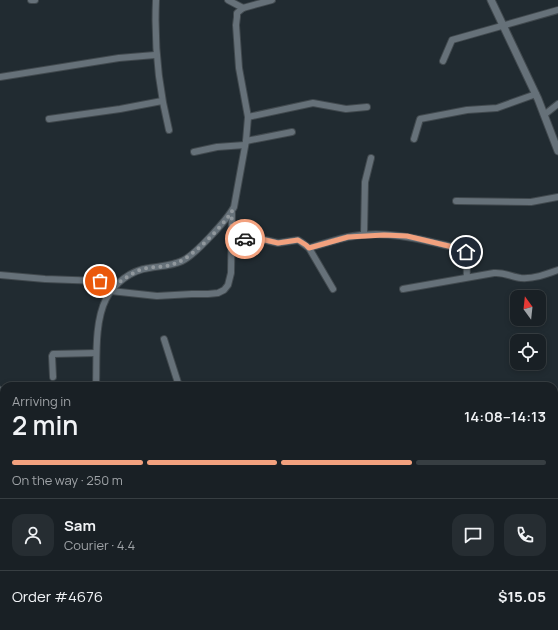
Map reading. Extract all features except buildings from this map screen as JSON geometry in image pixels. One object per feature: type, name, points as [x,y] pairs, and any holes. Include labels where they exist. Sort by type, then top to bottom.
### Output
[{"type":"street","points":[[156,0],[155,55],[162,101],[169,130]]},
{"type":"street","points":[[228,0],[243,8]]},
{"type":"street","points":[[96,382],[96,353],[99,323],[106,299],[116,284],[136,271],[172,265],[184,260],[217,230],[234,207],[248,117],[238,68],[236,25],[238,13],[243,8],[272,0]]},
{"type":"street","points":[[491,0],[536,94],[558,151]]},
{"type":"street","points":[[443,61],[452,40],[558,10]]},
{"type":"street","points":[[0,77],[120,58],[155,55]]},
{"type":"street","points":[[414,139],[420,119],[467,110],[497,108],[536,94]]},
{"type":"street","points":[[49,119],[120,109],[162,101]]},
{"type":"street","points":[[248,117],[313,103],[346,109],[367,107]]},
{"type":"street","points":[[544,115],[558,104]]},
{"type":"street","points":[[194,152],[245,143],[292,132]]},
{"type":"street","points":[[364,235],[365,182],[371,158]]},
{"type":"street","points":[[456,201],[531,202],[558,197]]},
{"type":"street","points":[[111,291],[157,296],[218,293],[228,285],[231,274],[232,211]]},
{"type":"street","points":[[309,248],[348,237],[364,235],[397,235],[461,249],[466,254],[466,277]]},
{"type":"street","points":[[231,237],[242,239],[261,239],[278,243],[298,240],[309,248],[333,289]]},
{"type":"street","points":[[403,289],[466,277],[498,273],[520,278],[530,278],[558,270]]},
{"type":"street","points":[[0,275],[100,281],[116,284]]},
{"type":"street","points":[[164,339],[178,382]]},
{"type":"street","points":[[52,377],[53,354],[96,353]]},
{"type":"way so far","points":[[100,281],[116,284],[136,271],[150,267],[172,265],[184,260],[217,230],[232,211],[231,237],[245,239]]},
{"type":"route","points":[[245,239],[261,239],[278,243],[298,240],[309,248],[348,237],[366,235],[397,235],[461,249],[466,252]]}]
